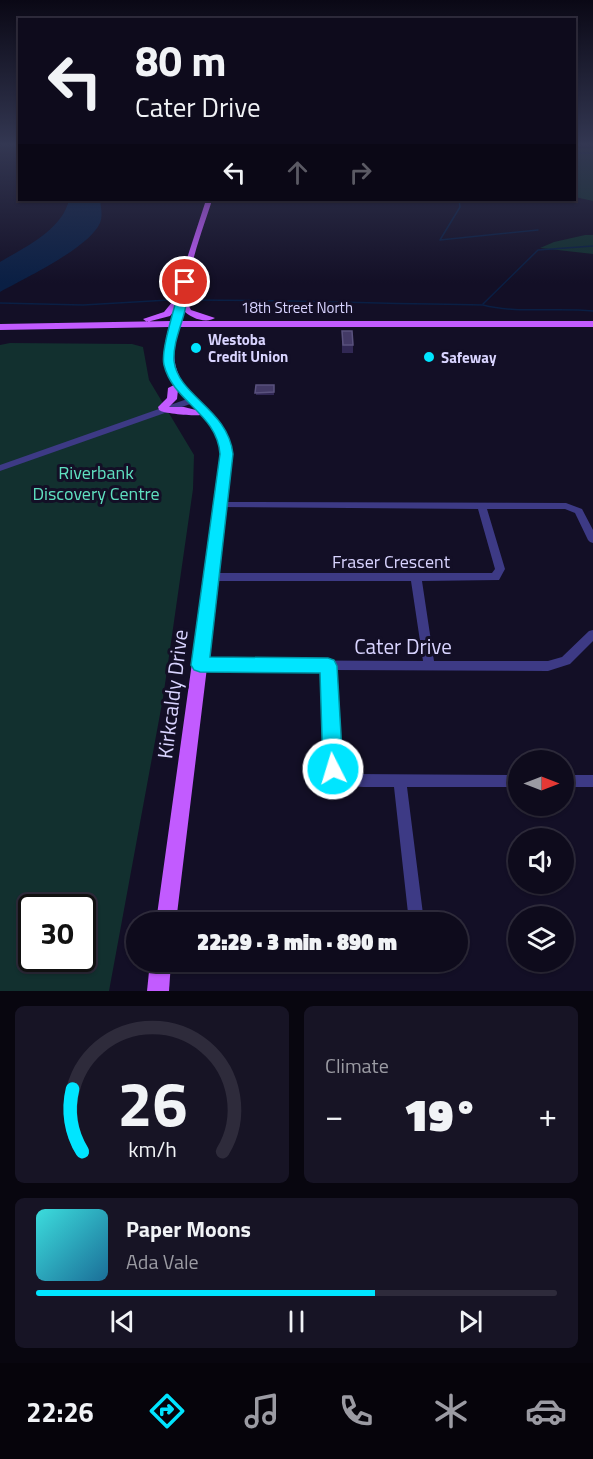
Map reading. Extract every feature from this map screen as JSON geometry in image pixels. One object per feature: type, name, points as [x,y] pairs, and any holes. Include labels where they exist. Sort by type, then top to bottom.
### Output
[{"type":"main road","name":"Kirkcaldy Drive","points":[[167,912],[227,454],[223,434],[215,421],[173,388],[162,364],[209,201]]},
{"type":"main road","points":[[134,320],[164,315],[171,311],[180,300],[186,310],[198,316],[279,322]]},
{"type":"main road","name":"18th Street North","points":[[0,320],[134,320],[210,324],[593,322]]},
{"type":"main road","name":"18th Street North","points":[[0,327],[173,322],[593,322]]},
{"type":"main road","points":[[101,324],[154,328],[163,332],[167,342],[180,330],[194,325],[210,324]]},
{"type":"main road","name":"Kirkcaldy Drive","points":[[167,342],[172,374],[217,441],[223,458],[224,471]]},
{"type":"main road","points":[[164,409],[172,399],[173,388]]},
{"type":"main road","points":[[164,409],[180,409],[197,414]]},
{"type":"main road","points":[[158,991],[160,972]]},
{"type":"street","points":[[0,468],[188,400]]},
{"type":"street","points":[[220,505],[573,507],[582,515],[593,540]]},
{"type":"street","name":"Fraser Crescent","points":[[211,577],[488,578],[498,575],[500,569],[482,506]]},
{"type":"street","points":[[416,578],[429,666]]},
{"type":"street","name":"Cater Drive","points":[[200,665],[559,664],[566,661],[593,634]]},
{"type":"street","points":[[328,666],[333,769],[341,776],[352,780],[508,781]]},
{"type":"street","points":[[400,780],[416,912]]},
{"type":"street","points":[[574,781],[593,781]]},
{"type":"green space","points":[[576,191],[593,191],[593,201],[576,197]]},
{"type":"green space","points":[[593,235],[593,254],[540,248],[554,242]]},
{"type":"green space","name":"Riverbank Discovery Centre","points":[[10,343],[132,344],[143,347],[149,380],[194,455],[193,489],[163,698],[109,991],[0,991],[0,345]]},
{"type":"water","points":[[69,201],[100,201],[101,220],[94,233],[70,252],[0,292],[0,262],[41,237],[51,229],[65,211]]},
{"type":"building","points":[[342,331],[352,331],[353,345],[343,345]]},
{"type":"building","points":[[256,385],[274,385],[274,392],[255,393]]},
{"type":"waterway","points":[[459,201],[460,207],[440,240],[538,230]]},
{"type":"waterway","points":[[483,304],[538,250],[593,246]]},
{"type":"waterway","points":[[0,303],[83,305],[169,300]]},
{"type":"waterway","points":[[193,300],[483,305],[524,310],[593,311]]},
{"type":"place","name":"Westoba Credit Union","points":[[196,348]]},
{"type":"place","name":"Safeway","points":[[429,357]]},
{"type":"route","points":[[185,282],[180,311],[169,348],[169,364],[178,384],[218,425],[225,441],[227,454],[200,665],[328,666],[333,769]]}]
